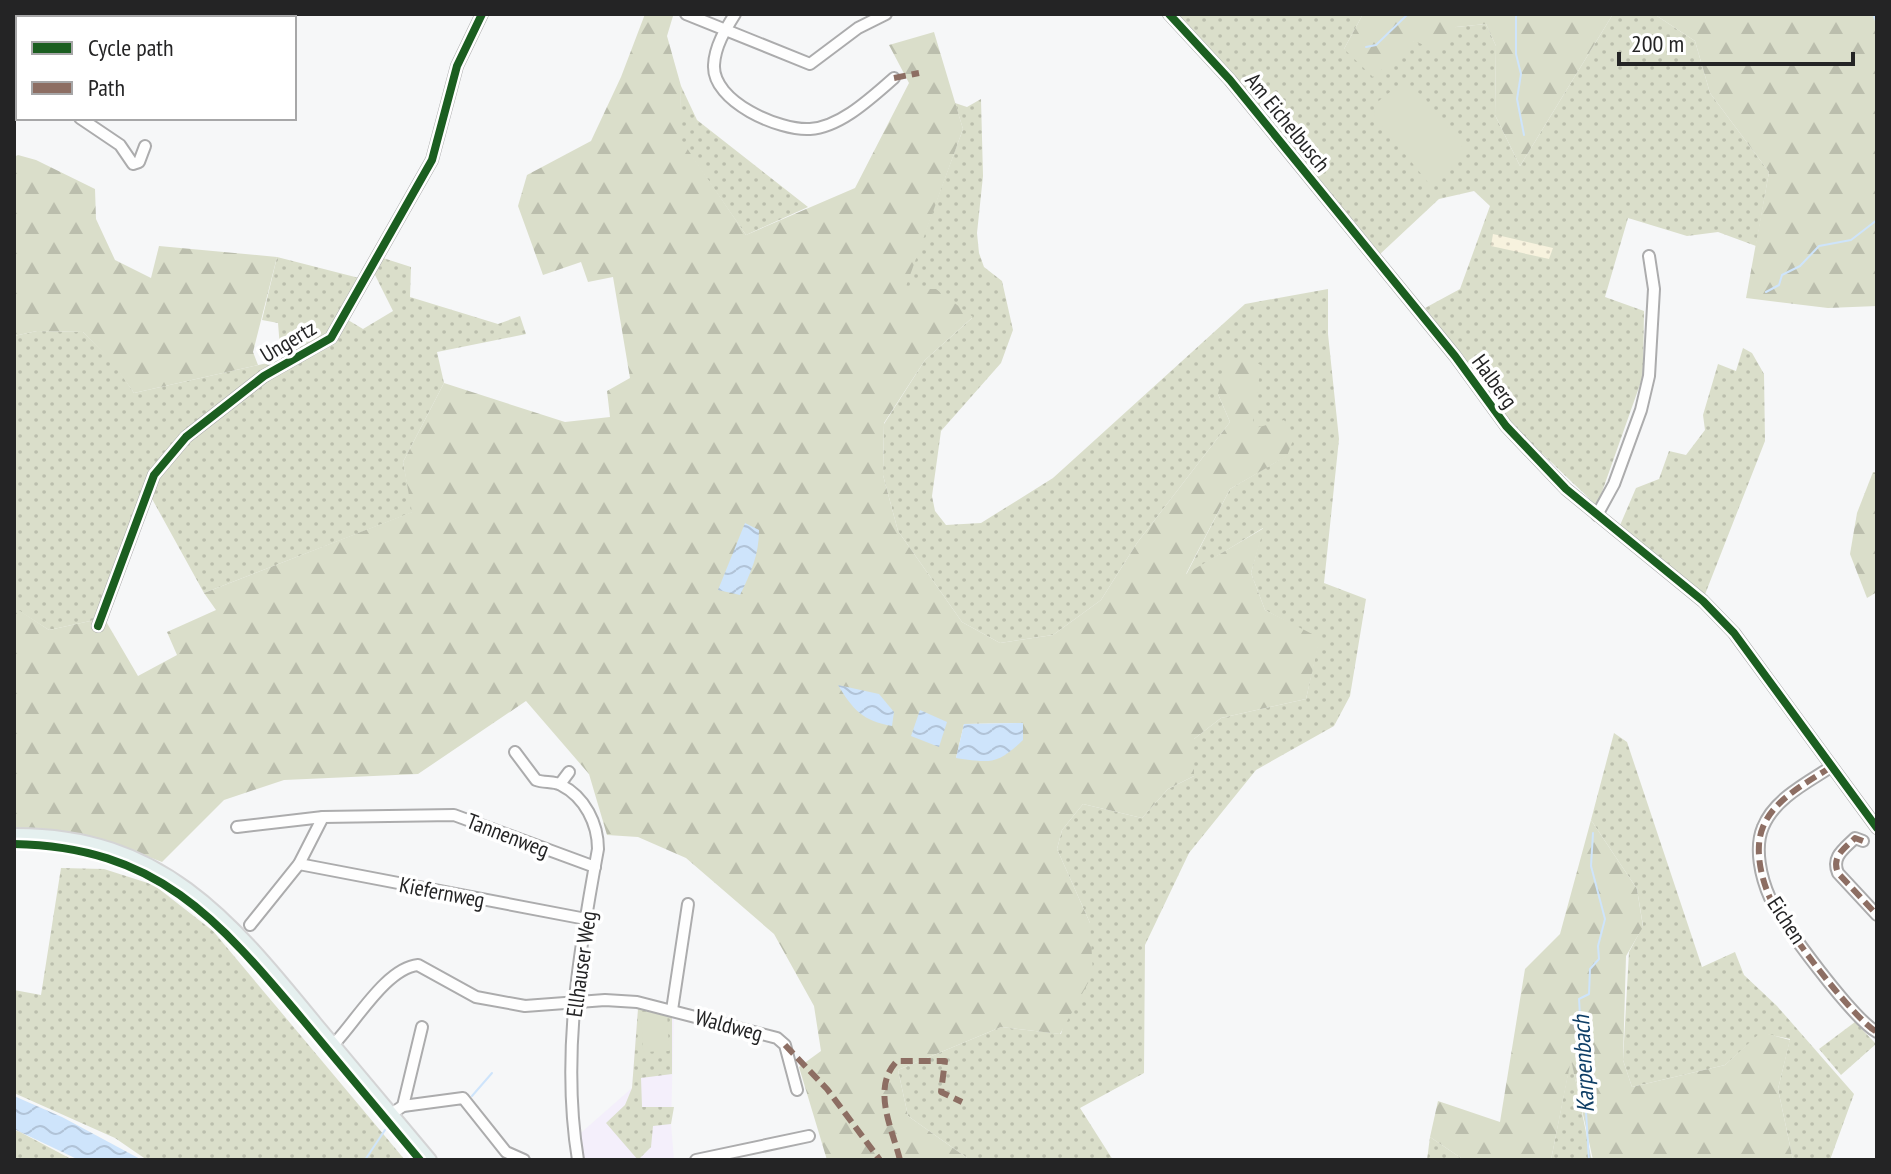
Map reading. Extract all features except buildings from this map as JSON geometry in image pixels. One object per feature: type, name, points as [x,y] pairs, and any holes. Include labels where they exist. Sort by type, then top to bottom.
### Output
[{"type":"main road","points":[[14,835],[98,846],[174,879],[228,921],[430,1160]]},
{"type":"street","name":"Ungertz","points":[[98,626],[154,475],[186,437],[264,376],[331,338],[432,160],[457,66],[482,14]]},
{"type":"street","points":[[686,14],[724,32],[759,41],[810,64],[816,63],[858,28],[886,14]]},
{"type":"street","points":[[735,14],[724,32],[713,67],[715,78],[730,97],[763,119],[805,129],[823,126],[852,111],[894,78]]},
{"type":"street","name":"Am Eichelbusch","points":[[1169,14],[1230,80],[1375,257]]},
{"type":"street","points":[[83,120],[120,145],[133,164],[139,162],[145,146]]},
{"type":"street","points":[[1597,515],[1614,484],[1641,410],[1649,376],[1654,289],[1649,256]]},
{"type":"street","name":"Halberg","points":[[1375,257],[1506,426],[1597,515],[1703,601],[1734,633],[1877,828]]},
{"type":"street","name":"Ellhauser Weg","points":[[515,752],[536,780],[560,784],[585,805],[598,832],[574,1003],[570,1116],[578,1160]]},
{"type":"street","name":"Eichen","points":[[1831,767],[1795,791],[1769,816],[1760,834],[1760,859],[1776,907],[1847,1003],[1867,1027],[1877,1032]]},
{"type":"street","points":[[560,784],[569,772]]},
{"type":"street","name":"Tannenweg","points":[[237,827],[323,817],[454,815],[595,867]]},
{"type":"street","points":[[250,925],[299,864],[323,817]]},
{"type":"street","points":[[1863,841],[1855,838],[1848,845],[1836,858],[1836,869],[1877,915]]},
{"type":"street","name":"Kiefernweg","points":[[299,864],[586,919]]},
{"type":"street","name":"Waldweg","points":[[672,1010],[688,904]]},
{"type":"street","name":"Waldweg","points":[[333,1045],[372,998],[408,966],[418,965],[476,997],[525,1006],[637,1002],[777,1038],[785,1045],[797,1090]]},
{"type":"street","points":[[403,1106],[422,1027]]},
{"type":"street","points":[[391,1114],[403,1106],[463,1098],[506,1152],[524,1160]]},
{"type":"street","points":[[696,1160],[809,1136]]},
{"type":"shaded area","points":[[638,1009],[674,1013],[671,1124],[674,1160],[578,1160],[574,1139],[632,1088]]},
{"type":"green space","points":[[645,14],[673,16],[667,36],[681,86],[680,138],[746,235],[855,188],[909,83],[889,45],[934,32],[963,129],[905,289],[936,289],[973,317],[925,360],[884,423],[883,475],[898,531],[962,622],[1000,643],[1053,635],[1101,600],[1137,543],[1230,422],[1218,394],[1226,361],[1243,357],[1261,365],[1252,429],[1284,420],[1295,435],[1287,456],[1230,489],[1186,574],[1264,528],[1251,573],[1265,610],[1320,638],[1306,699],[1221,718],[1194,739],[1194,776],[1168,789],[1142,818],[1083,804],[1062,830],[1057,849],[1090,923],[1093,974],[1060,1034],[1001,1027],[898,1070],[908,1116],[970,1160],[827,1160],[799,1067],[821,1051],[814,1006],[774,934],[686,858],[638,837],[607,835],[589,774],[526,701],[418,774],[284,780],[224,800],[162,862],[90,841],[14,831],[14,607],[49,630],[104,618],[138,676],[177,655],[167,632],[216,610],[204,593],[412,512],[403,462],[444,383],[565,422],[610,417],[607,391],[630,378],[613,277],[588,282],[581,262],[543,275],[518,206],[527,175],[591,141],[621,77]],"holes":[[[1023,723],[956,758],[964,724]]]},
{"type":"green space","points":[[1176,14],[1363,14],[1344,49],[1414,41],[1456,27],[1486,24],[1496,46],[1495,115],[1520,166],[1613,14],[1654,14],[1695,41],[1710,93],[1769,172],[1756,246],[1718,232],[1687,236],[1628,218],[1605,297],[1644,311],[1643,376],[1597,506],[1510,423],[1425,308],[1460,289],[1490,206],[1474,191],[1439,199],[1378,256],[1234,76]]},
{"type":"green space","points":[[1363,14],[1613,14],[1520,166],[1495,115],[1496,46],[1486,24],[1456,27],[1439,51],[1414,41],[1373,77],[1344,49]]},
{"type":"green space","points":[[1654,14],[1877,14],[1877,306],[1828,308],[1746,298],[1769,172],[1710,93],[1695,41]]},
{"type":"green space","points":[[1403,82],[1423,96],[1468,154],[1430,185],[1374,116],[1376,103]]},
{"type":"green space","points":[[681,86],[697,120],[808,207],[746,235],[679,138]]},
{"type":"green space","points":[[981,99],[983,176],[977,233],[979,253],[984,267],[1002,281],[1013,330],[1001,363],[941,431],[932,496],[935,511],[946,525],[981,523],[1053,478],[1245,304],[1328,289],[1328,334],[1339,439],[1324,583],[1366,599],[1350,696],[1334,726],[1256,770],[1189,853],[1145,945],[1144,1073],[1080,1108],[1113,1160],[970,1160],[908,1116],[898,1070],[1001,1027],[1061,1034],[1090,923],[1057,849],[1062,830],[1083,804],[1142,818],[1168,789],[1194,776],[1194,739],[1221,718],[1306,699],[1319,639],[1265,610],[1251,573],[1263,528],[1186,575],[1230,489],[1286,456],[1252,429],[1218,394],[1230,422],[1137,543],[1101,600],[1053,635],[1000,643],[962,622],[898,531],[883,475],[884,424],[925,360],[972,318],[904,289],[963,129],[955,103],[967,107]]},
{"type":"green space","points":[[18,155],[36,160],[95,189],[96,219],[115,260],[151,278],[159,246],[277,257],[253,352],[258,365],[134,393],[112,362],[83,332],[37,331],[14,336],[14,157]]},
{"type":"green space","points":[[277,257],[359,278],[338,314],[363,329],[393,311],[374,273],[383,258],[411,267],[410,297],[498,324],[520,316],[526,334],[437,352],[444,383],[403,462],[413,512],[204,593],[151,497],[104,618],[49,630],[16,609],[14,336],[37,331],[83,332],[113,362],[134,393],[281,360],[278,323],[262,320]]},
{"type":"green space","points":[[1743,348],[1752,353],[1764,374],[1765,441],[1704,597],[1618,530],[1636,488],[1659,479],[1669,451],[1686,455],[1705,430],[1703,415],[1718,364],[1736,371]]},
{"type":"green space","points":[[1873,472],[1877,473],[1877,592],[1867,598],[1850,554],[1857,513]]},
{"type":"green space","points":[[1614,733],[1627,742],[1702,967],[1735,952],[1744,975],[1777,1006],[1854,1094],[1830,1160],[1793,1160],[1778,1089],[1790,1039],[1761,1033],[1725,1065],[1632,1087],[1623,1060],[1629,952],[1643,926],[1637,889],[1591,820]]},
{"type":"green space","points":[[1591,820],[1637,889],[1643,927],[1626,956],[1623,1060],[1632,1087],[1725,1065],[1761,1032],[1790,1040],[1778,1089],[1793,1160],[1593,1160],[1571,1060],[1551,1160],[1464,1160],[1430,1137],[1438,1101],[1500,1122],[1525,969],[1560,934]]},
{"type":"green space","points":[[61,868],[104,869],[154,885],[213,931],[405,1160],[147,1160],[115,1138],[14,1093],[14,990],[41,995]]},
{"type":"green space","points":[[638,1009],[672,1010],[672,1074],[641,1078],[642,1107],[674,1107],[671,1124],[653,1126],[651,1147],[638,1160],[606,1123],[625,1105],[632,1088]]},
{"type":"green space","points":[[667,1011],[669,1051],[643,1052],[641,1012]]},
{"type":"green space","points":[[1855,1022],[1876,1044],[1841,1075],[1819,1049]]},
{"type":"green space","points":[[1571,1058],[1591,1157],[1593,1160],[1551,1160]]},
{"type":"green space","points":[[14,1130],[20,1132],[73,1160],[14,1160]]},
{"type":"green space","points":[[1430,1137],[1464,1160],[1427,1160]]},
{"type":"sand","points":[[1493,234],[1553,248],[1549,259],[1491,246]]},
{"type":"water","points":[[745,523],[759,530],[751,571],[740,595],[718,590]]},
{"type":"water","points":[[838,685],[879,694],[894,712],[892,726],[873,721],[860,713]]},
{"type":"water","points":[[920,710],[947,722],[939,747],[911,736]]},
{"type":"water","points":[[1023,723],[1023,740],[999,758],[985,761],[956,758],[964,724]]},
{"type":"water","points":[[14,1096],[62,1117],[142,1160],[79,1160],[14,1129]]},
{"type":"waterway","points":[[1366,47],[1376,45],[1408,14]]},
{"type":"waterway","points":[[1516,14],[1516,54],[1521,74],[1517,99],[1524,135]]},
{"type":"waterway","points":[[1873,14],[1877,23]]},
{"type":"waterway","points":[[1766,292],[1779,285],[1782,275],[1800,266],[1819,246],[1851,240],[1877,220]]},
{"type":"waterway","points":[[599,823],[603,844]]},
{"type":"waterway","name":"Karpenbach","points":[[1589,1160],[1579,999],[1589,994],[1590,969],[1599,959],[1598,946],[1605,919],[1591,866],[1593,833]]},
{"type":"waterway","points":[[472,1096],[492,1073]]},
{"type":"waterway","points":[[404,1112],[426,1108]]},
{"type":"waterway","points":[[365,1160],[385,1130]]},
{"type":"marked path","points":[[894,78],[919,73]]},
{"type":"marked path","points":[[1831,767],[1792,792],[1768,817],[1760,835],[1760,863],[1777,911],[1836,991],[1877,1032]]},
{"type":"marked path","points":[[1863,841],[1855,838],[1837,858],[1836,867],[1877,915]]},
{"type":"marked path","points":[[785,1045],[827,1089],[880,1160]]},
{"type":"marked path","points":[[900,1160],[884,1096],[889,1072],[897,1061],[945,1061],[941,1092],[962,1102]]},
{"type":"cycle path","points":[[98,626],[154,475],[186,437],[264,376],[331,338],[432,160],[457,66],[482,14]]},
{"type":"cycle path","points":[[1169,14],[1230,80],[1455,356],[1506,426],[1566,489],[1703,601],[1734,633],[1877,828]]},
{"type":"cycle path","points":[[14,844],[64,848],[107,858],[146,874],[180,895],[211,920],[272,983],[420,1160]]}]
